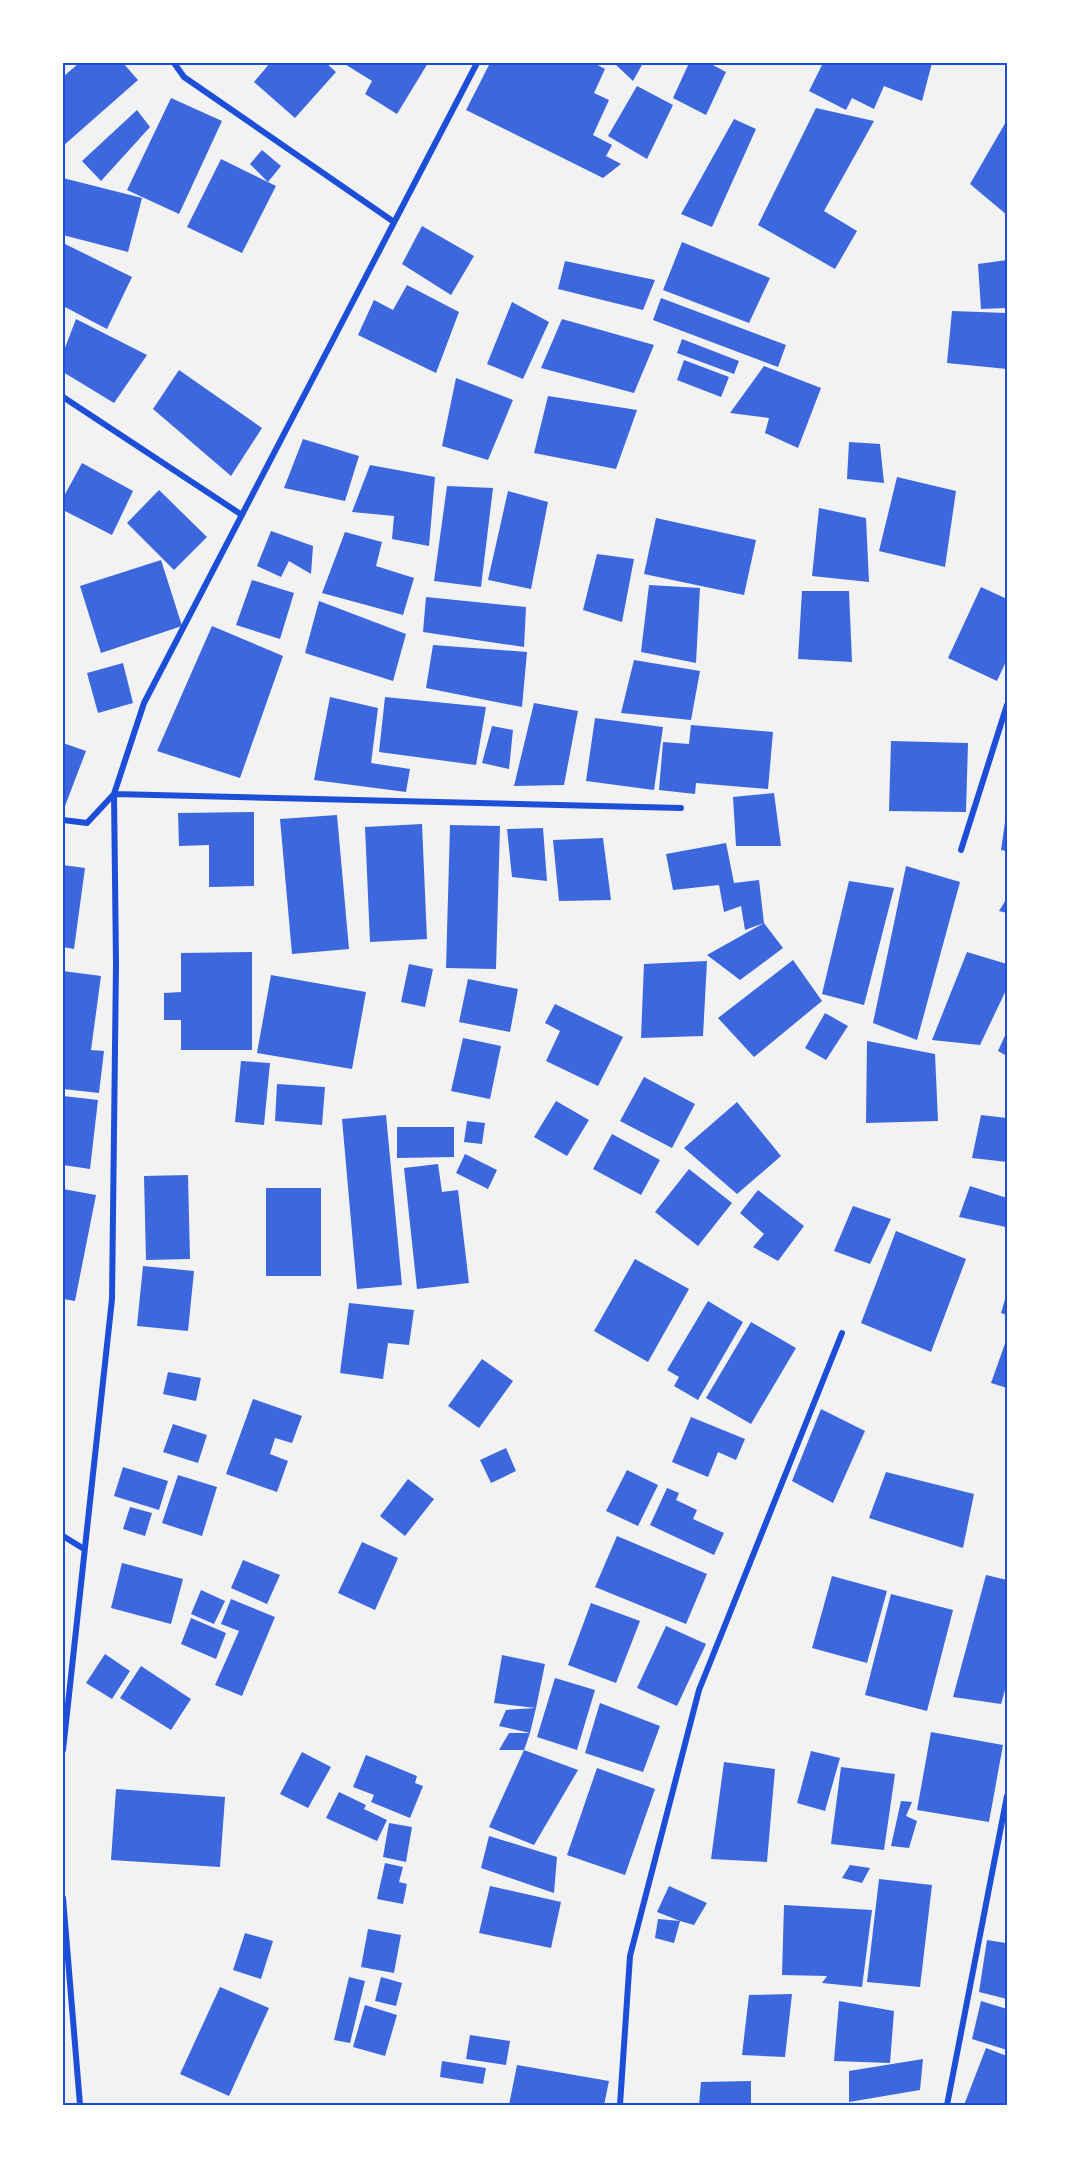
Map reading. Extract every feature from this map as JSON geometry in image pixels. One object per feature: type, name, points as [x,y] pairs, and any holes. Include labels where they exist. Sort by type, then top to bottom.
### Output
[{"type":"street","points":[[174,63],[184,77],[394,222]]},
{"type":"street","points":[[63,1750],[112,1299],[116,963],[114,794],[144,703],[477,63]]},
{"type":"street","points":[[63,398],[242,515]]},
{"type":"street","points":[[960,850],[1007,705]]},
{"type":"street","points":[[63,820],[87,823],[114,794],[681,808]]},
{"type":"street","points":[[620,2105],[630,1956],[699,1690],[842,1333]]},
{"type":"street","points":[[63,1536],[84,1549]]},
{"type":"street","points":[[947,2105],[1007,1796]]},
{"type":"street","points":[[63,1898],[80,2105]]},
{"type":"building","points":[[79,63],[123,63],[138,80],[63,146],[63,77]]},
{"type":"building","points":[[270,63],[326,63],[336,72],[295,118],[254,82]]},
{"type":"building","points":[[343,63],[428,63],[397,114],[365,94],[372,81]]},
{"type":"building","points":[[490,63],[594,63],[605,69],[594,93],[609,100],[593,135],[612,145],[606,156],[621,164],[603,178],[466,110]]},
{"type":"building","points":[[614,63],[643,63],[633,81]]},
{"type":"building","points":[[689,63],[709,63],[726,72],[706,115],[673,98]]},
{"type":"building","points":[[823,63],[932,63],[922,101],[884,86],[874,109],[852,98],[846,110],[809,91]]},
{"type":"building","points":[[637,86],[673,105],[647,159],[608,136]]},
{"type":"building","points":[[171,98],[222,121],[179,214],[127,190]]},
{"type":"building","points":[[816,108],[874,121],[824,211],[857,231],[835,269],[758,225]]},
{"type":"building","points":[[137,110],[150,127],[101,181],[82,161]]},
{"type":"building","points":[[734,119],[756,129],[712,227],[681,214]]},
{"type":"building","points":[[1007,120],[1007,215],[970,184]]},
{"type":"building","points":[[262,150],[281,166],[268,182],[250,164]]},
{"type":"building","points":[[221,159],[276,186],[242,253],[187,227]]},
{"type":"building","points":[[63,178],[142,198],[128,252],[63,235]]},
{"type":"building","points":[[422,226],[474,256],[451,295],[402,264]]},
{"type":"building","points":[[682,242],[770,278],[749,323],[663,290]]},
{"type":"building","points":[[63,243],[132,277],[107,329],[63,306]]},
{"type":"building","points":[[1007,260],[1007,308],[981,309],[978,264]]},
{"type":"building","points":[[565,261],[655,280],[643,310],[558,289]]},
{"type":"building","points":[[407,285],[459,312],[436,373],[358,335],[374,300],[393,310]]},
{"type":"building","points":[[661,298],[786,345],[778,367],[653,320]]},
{"type":"building","points":[[512,302],[549,322],[523,379],[487,364]]},
{"type":"building","points":[[952,311],[1007,313],[1007,369],[947,363]]},
{"type":"building","points":[[76,319],[147,355],[114,403],[63,372],[63,353]]},
{"type":"building","points":[[562,319],[654,345],[634,393],[541,368]]},
{"type":"building","points":[[682,339],[739,361],[734,374],[677,353]]},
{"type":"building","points":[[684,360],[729,377],[721,397],[677,380]]},
{"type":"building","points":[[764,366],[821,388],[798,448],[765,433],[769,418],[730,413]]},
{"type":"building","points":[[179,370],[262,428],[231,476],[153,409]]},
{"type":"building","points":[[456,378],[513,400],[488,460],[442,446]]},
{"type":"building","points":[[548,396],[637,410],[616,469],[534,453]]},
{"type":"building","points":[[303,439],[359,456],[345,501],[284,488]]},
{"type":"building","points":[[849,442],[880,444],[884,483],[847,479]]},
{"type":"building","points":[[82,463],[133,491],[112,535],[63,510],[63,498]]},
{"type":"building","points":[[370,465],[435,477],[429,546],[392,539],[394,516],[352,512]]},
{"type":"building","points":[[897,477],[956,491],[945,567],[879,551]]},
{"type":"building","points":[[447,486],[493,488],[481,587],[434,581]]},
{"type":"building","points":[[159,490],[207,537],[174,570],[127,523]]},
{"type":"building","points":[[508,491],[548,502],[531,589],[488,580]]},
{"type":"building","points":[[819,508],[866,518],[869,582],[812,576]]},
{"type":"building","points":[[656,518],[756,540],[744,595],[644,574]]},
{"type":"building","points":[[271,531],[313,546],[311,574],[289,561],[281,577],[257,566]]},
{"type":"building","points":[[345,532],[382,542],[376,566],[414,578],[403,615],[322,593]]},
{"type":"building","points":[[597,554],[634,559],[622,622],[583,610]]},
{"type":"building","points":[[161,560],[182,626],[101,653],[80,586]]},
{"type":"building","points":[[252,580],[294,593],[280,639],[236,625]]},
{"type":"building","points":[[649,585],[700,588],[696,663],[641,652]]},
{"type":"building","points":[[981,587],[1007,599],[1007,659],[997,681],[948,658]]},
{"type":"building","points":[[802,591],[849,591],[852,662],[798,659]]},
{"type":"building","points":[[426,597],[526,607],[524,647],[423,632]]},
{"type":"building","points":[[319,601],[406,634],[393,681],[305,653]]},
{"type":"building","points":[[212,626],[283,656],[240,778],[157,751]]},
{"type":"building","points":[[433,645],[527,652],[522,707],[426,688]]},
{"type":"building","points":[[634,660],[700,671],[691,720],[621,713]]},
{"type":"building","points":[[123,663],[133,703],[98,713],[87,673]]},
{"type":"building","points":[[330,697],[378,708],[371,763],[410,769],[406,792],[314,780]]},
{"type":"building","points":[[385,697],[486,707],[476,765],[379,752]]},
{"type":"building","points":[[534,703],[578,711],[564,785],[514,786]]},
{"type":"building","points":[[595,718],[663,727],[654,790],[586,781]]},
{"type":"building","points":[[691,725],[773,732],[768,789],[696,783],[695,794],[659,790],[663,742],[689,744]]},
{"type":"building","points":[[492,726],[513,730],[509,769],[482,763]]},
{"type":"building","points":[[891,741],[968,743],[966,812],[889,811]]},
{"type":"building","points":[[63,743],[86,751],[65,806],[63,805]]},
{"type":"building","points":[[774,793],[781,846],[736,846],[733,797]]},
{"type":"building","points":[[254,812],[254,886],[209,887],[209,845],[179,846],[178,813]]},
{"type":"building","points":[[337,815],[349,949],[292,954],[280,819]]},
{"type":"building","points":[[1007,815],[1007,851],[1001,850]]},
{"type":"building","points":[[422,824],[427,939],[370,942],[365,827]]},
{"type":"building","points":[[450,825],[500,826],[496,969],[446,968]]},
{"type":"building","points":[[543,828],[547,881],[512,877],[507,829]]},
{"type":"building","points":[[603,838],[611,900],[559,901],[553,840]]},
{"type":"building","points":[[726,843],[734,883],[759,880],[764,923],[745,930],[741,906],[724,912],[719,885],[673,890],[666,854]]},
{"type":"building","points":[[63,865],[85,868],[74,949],[63,947]]},
{"type":"building","points":[[906,866],[960,882],[917,1040],[873,1023]]},
{"type":"building","points":[[849,881],[894,888],[864,1005],[822,994]]},
{"type":"building","points":[[1007,898],[1007,913],[999,911]]},
{"type":"building","points":[[764,923],[783,948],[740,980],[707,955]]},
{"type":"building","points":[[252,952],[252,1050],[181,1050],[181,1020],[164,1020],[164,993],[181,992],[181,953]]},
{"type":"building","points":[[967,952],[1007,964],[1007,988],[980,1045],[932,1040]]},
{"type":"building","points":[[793,960],[822,1001],[754,1057],[718,1018]]},
{"type":"building","points":[[707,961],[703,1036],[641,1038],[644,964]]},
{"type":"building","points":[[409,964],[433,969],[425,1007],[401,1002]]},
{"type":"building","points":[[63,971],[101,976],[91,1050],[104,1051],[99,1093],[63,1089]]},
{"type":"building","points":[[271,975],[366,992],[352,1069],[257,1053]]},
{"type":"building","points":[[468,979],[518,989],[510,1032],[459,1022]]},
{"type":"building","points":[[555,1004],[623,1037],[598,1086],[546,1061],[560,1031],[545,1023]]},
{"type":"building","points":[[825,1013],[848,1026],[826,1060],[805,1048]]},
{"type":"building","points":[[1007,1031],[1007,1056],[998,1051]]},
{"type":"building","points":[[463,1038],[501,1046],[490,1099],[451,1091]]},
{"type":"building","points":[[867,1041],[935,1054],[938,1121],[866,1123]]},
{"type":"building","points":[[241,1061],[270,1063],[264,1125],[235,1122]]},
{"type":"building","points":[[644,1077],[695,1104],[672,1148],[620,1121]]},
{"type":"building","points":[[277,1084],[325,1087],[322,1125],[275,1121]]},
{"type":"building","points":[[63,1096],[98,1100],[90,1169],[63,1165]]},
{"type":"building","points":[[556,1101],[589,1120],[567,1156],[534,1137]]},
{"type":"building","points":[[737,1102],[781,1156],[737,1194],[684,1148]]},
{"type":"building","points":[[386,1115],[402,1285],[357,1289],[342,1119]]},
{"type":"building","points":[[981,1115],[1007,1118],[1007,1162],[972,1158]]},
{"type":"building","points":[[467,1121],[485,1123],[482,1144],[464,1142]]},
{"type":"building","points":[[397,1127],[454,1127],[454,1157],[397,1158]]},
{"type":"building","points":[[612,1134],[660,1160],[641,1195],[593,1169]]},
{"type":"building","points":[[465,1154],[497,1170],[488,1189],[456,1173]]},
{"type":"building","points":[[438,1164],[442,1192],[458,1190],[469,1283],[417,1289],[404,1168]]},
{"type":"building","points":[[689,1169],[732,1203],[698,1246],[655,1212]]},
{"type":"building","points":[[188,1175],[190,1259],[146,1260],[144,1176]]},
{"type":"building","points":[[970,1186],[1007,1198],[1006,1227],[959,1217]]},
{"type":"building","points":[[266,1188],[321,1188],[321,1276],[266,1276]]},
{"type":"building","points":[[63,1189],[96,1195],[75,1301],[63,1299]]},
{"type":"building","points":[[758,1190],[804,1226],[778,1261],[753,1247],[764,1234],[740,1213]]},
{"type":"building","points":[[853,1206],[891,1219],[870,1264],[834,1251]]},
{"type":"building","points":[[896,1231],[966,1259],[931,1352],[861,1323]]},
{"type":"building","points":[[635,1259],[689,1289],[648,1362],[594,1331]]},
{"type":"building","points":[[143,1266],[194,1271],[188,1331],[137,1326]]},
{"type":"building","points":[[1007,1296],[1007,1315],[1001,1313]]},
{"type":"building","points":[[708,1301],[743,1322],[698,1400],[674,1386],[679,1377],[667,1370]]},
{"type":"building","points":[[349,1303],[414,1310],[409,1345],[388,1343],[383,1379],[340,1373]]},
{"type":"building","points":[[751,1322],[796,1348],[751,1424],[706,1398]]},
{"type":"building","points":[[1007,1338],[1007,1388],[991,1383]]},
{"type":"building","points":[[482,1359],[513,1381],[479,1428],[448,1406]]},
{"type":"building","points":[[168,1372],[201,1378],[196,1401],[163,1394]]},
{"type":"building","points":[[253,1399],[302,1416],[292,1443],[275,1438],[270,1454],[288,1461],[277,1492],[226,1474]]},
{"type":"building","points":[[821,1409],[865,1431],[833,1503],[792,1481]]},
{"type":"building","points":[[691,1417],[745,1439],[736,1460],[718,1452],[708,1477],[672,1462]]},
{"type":"building","points":[[173,1424],[207,1435],[198,1463],[163,1452]]},
{"type":"building","points":[[506,1448],[516,1471],[491,1483],[480,1460]]},
{"type":"building","points":[[123,1467],[168,1481],[159,1510],[114,1496]]},
{"type":"building","points":[[627,1470],[658,1485],[638,1526],[606,1511]]},
{"type":"building","points":[[886,1472],[974,1494],[963,1548],[869,1518]]},
{"type":"building","points":[[178,1475],[217,1487],[202,1536],[162,1523]]},
{"type":"building","points":[[408,1479],[434,1499],[405,1536],[380,1516]]},
{"type":"building","points":[[667,1488],[679,1493],[676,1500],[697,1510],[693,1519],[724,1533],[714,1555],[650,1525]]},
{"type":"building","points":[[130,1507],[152,1513],[145,1536],[123,1529]]},
{"type":"building","points":[[617,1536],[707,1574],[686,1624],[595,1587]]},
{"type":"building","points":[[362,1542],[398,1558],[375,1610],[338,1593]]},
{"type":"building","points":[[243,1560],[280,1575],[267,1604],[231,1588]]},
{"type":"building","points":[[122,1563],[183,1579],[171,1624],[111,1608]]},
{"type":"building","points":[[986,1575],[1007,1580],[1007,1683],[1001,1704],[953,1697]]},
{"type":"building","points":[[832,1576],[887,1591],[867,1663],[812,1648]]},
{"type":"building","points":[[201,1590],[225,1601],[214,1624],[191,1614]]},
{"type":"building","points":[[891,1594],[953,1610],[927,1711],[865,1695]]},
{"type":"building","points":[[231,1599],[275,1617],[242,1696],[215,1685],[239,1631],[221,1624]]},
{"type":"building","points":[[591,1603],[640,1621],[616,1683],[568,1665]]},
{"type":"building","points":[[191,1618],[226,1633],[216,1659],[181,1644]]},
{"type":"building","points":[[666,1626],[706,1644],[677,1706],[637,1688]]},
{"type":"building","points":[[105,1654],[130,1671],[112,1699],[86,1683]]},
{"type":"building","points":[[502,1655],[545,1664],[536,1708],[494,1703]]},
{"type":"building","points":[[141,1666],[191,1699],[171,1730],[120,1698]]},
{"type":"building","points":[[555,1678],[595,1690],[577,1750],[537,1737]]},
{"type":"building","points":[[600,1703],[660,1726],[643,1772],[585,1753]]},
{"type":"building","points":[[536,1708],[530,1733],[499,1726],[506,1710]]},
{"type":"building","points":[[931,1732],[1003,1745],[989,1822],[917,1810]]},
{"type":"building","points":[[509,1733],[530,1733],[524,1750],[499,1750]]},
{"type":"building","points":[[524,1750],[578,1770],[534,1845],[489,1827]]},
{"type":"building","points":[[811,1751],[840,1758],[825,1811],[797,1803]]},
{"type":"building","points":[[302,1752],[331,1767],[308,1808],[280,1794]]},
{"type":"building","points":[[366,1755],[417,1776],[415,1783],[423,1786],[410,1818],[371,1802],[374,1795],[353,1787]]},
{"type":"building","points":[[724,1762],[775,1769],[767,1862],[711,1859]]},
{"type":"building","points":[[841,1767],[895,1774],[884,1850],[831,1844]]},
{"type":"building","points":[[597,1768],[655,1789],[625,1875],[567,1855]]},
{"type":"building","points":[[116,1789],[225,1797],[220,1867],[111,1860]]},
{"type":"building","points":[[339,1792],[366,1805],[364,1809],[387,1820],[377,1841],[326,1818]]},
{"type":"building","points":[[901,1801],[912,1802],[906,1816],[917,1821],[909,1848],[891,1846]]},
{"type":"building","points":[[389,1823],[412,1827],[406,1862],[383,1857]]},
{"type":"building","points":[[489,1836],[557,1857],[554,1893],[481,1868]]},
{"type":"building","points":[[385,1863],[403,1867],[399,1882],[407,1884],[403,1904],[377,1899]]},
{"type":"building","points":[[850,1865],[870,1868],[862,1883],[842,1878]]},
{"type":"building","points":[[879,1879],[932,1885],[920,1987],[867,1982]]},
{"type":"building","points":[[490,1886],[561,1902],[551,1948],[479,1933]]},
{"type":"building","points":[[669,1886],[707,1903],[694,1925],[657,1912]]},
{"type":"building","points":[[784,1905],[872,1910],[862,1987],[822,1983],[827,1976],[782,1975]]},
{"type":"building","points":[[658,1919],[680,1921],[674,1943],[655,1938]]},
{"type":"building","points":[[368,1929],[401,1935],[394,1973],[361,1967]]},
{"type":"building","points":[[245,1933],[273,1941],[261,1979],[233,1970]]},
{"type":"building","points":[[987,1940],[1006,1943],[1007,1999],[979,1992]]},
{"type":"building","points":[[349,1977],[365,1981],[350,2043],[334,2040]]},
{"type":"building","points":[[381,1977],[402,1983],[396,2006],[375,2001]]},
{"type":"building","points":[[220,1987],[269,2008],[229,2096],[180,2074]]},
{"type":"building","points":[[792,1994],[785,2057],[742,2055],[749,1995]]},
{"type":"building","points":[[839,2001],[894,2011],[890,2063],[834,2061]]},
{"type":"building","points":[[981,2001],[1007,2009],[1007,2050],[972,2039]]},
{"type":"building","points":[[365,2005],[397,2015],[385,2056],[353,2047]]},
{"type":"building","points":[[470,2035],[510,2041],[506,2065],[466,2059]]},
{"type":"building","points":[[986,2048],[1007,2056],[1007,2105],[964,2105]]},
{"type":"building","points":[[923,2059],[920,2090],[849,2102],[849,2071]]},
{"type":"building","points":[[442,2061],[486,2068],[483,2084],[440,2077]]},
{"type":"building","points":[[517,2065],[609,2081],[604,2105],[509,2105]]},
{"type":"building","points":[[751,2081],[751,2105],[699,2105],[701,2082]]}]
